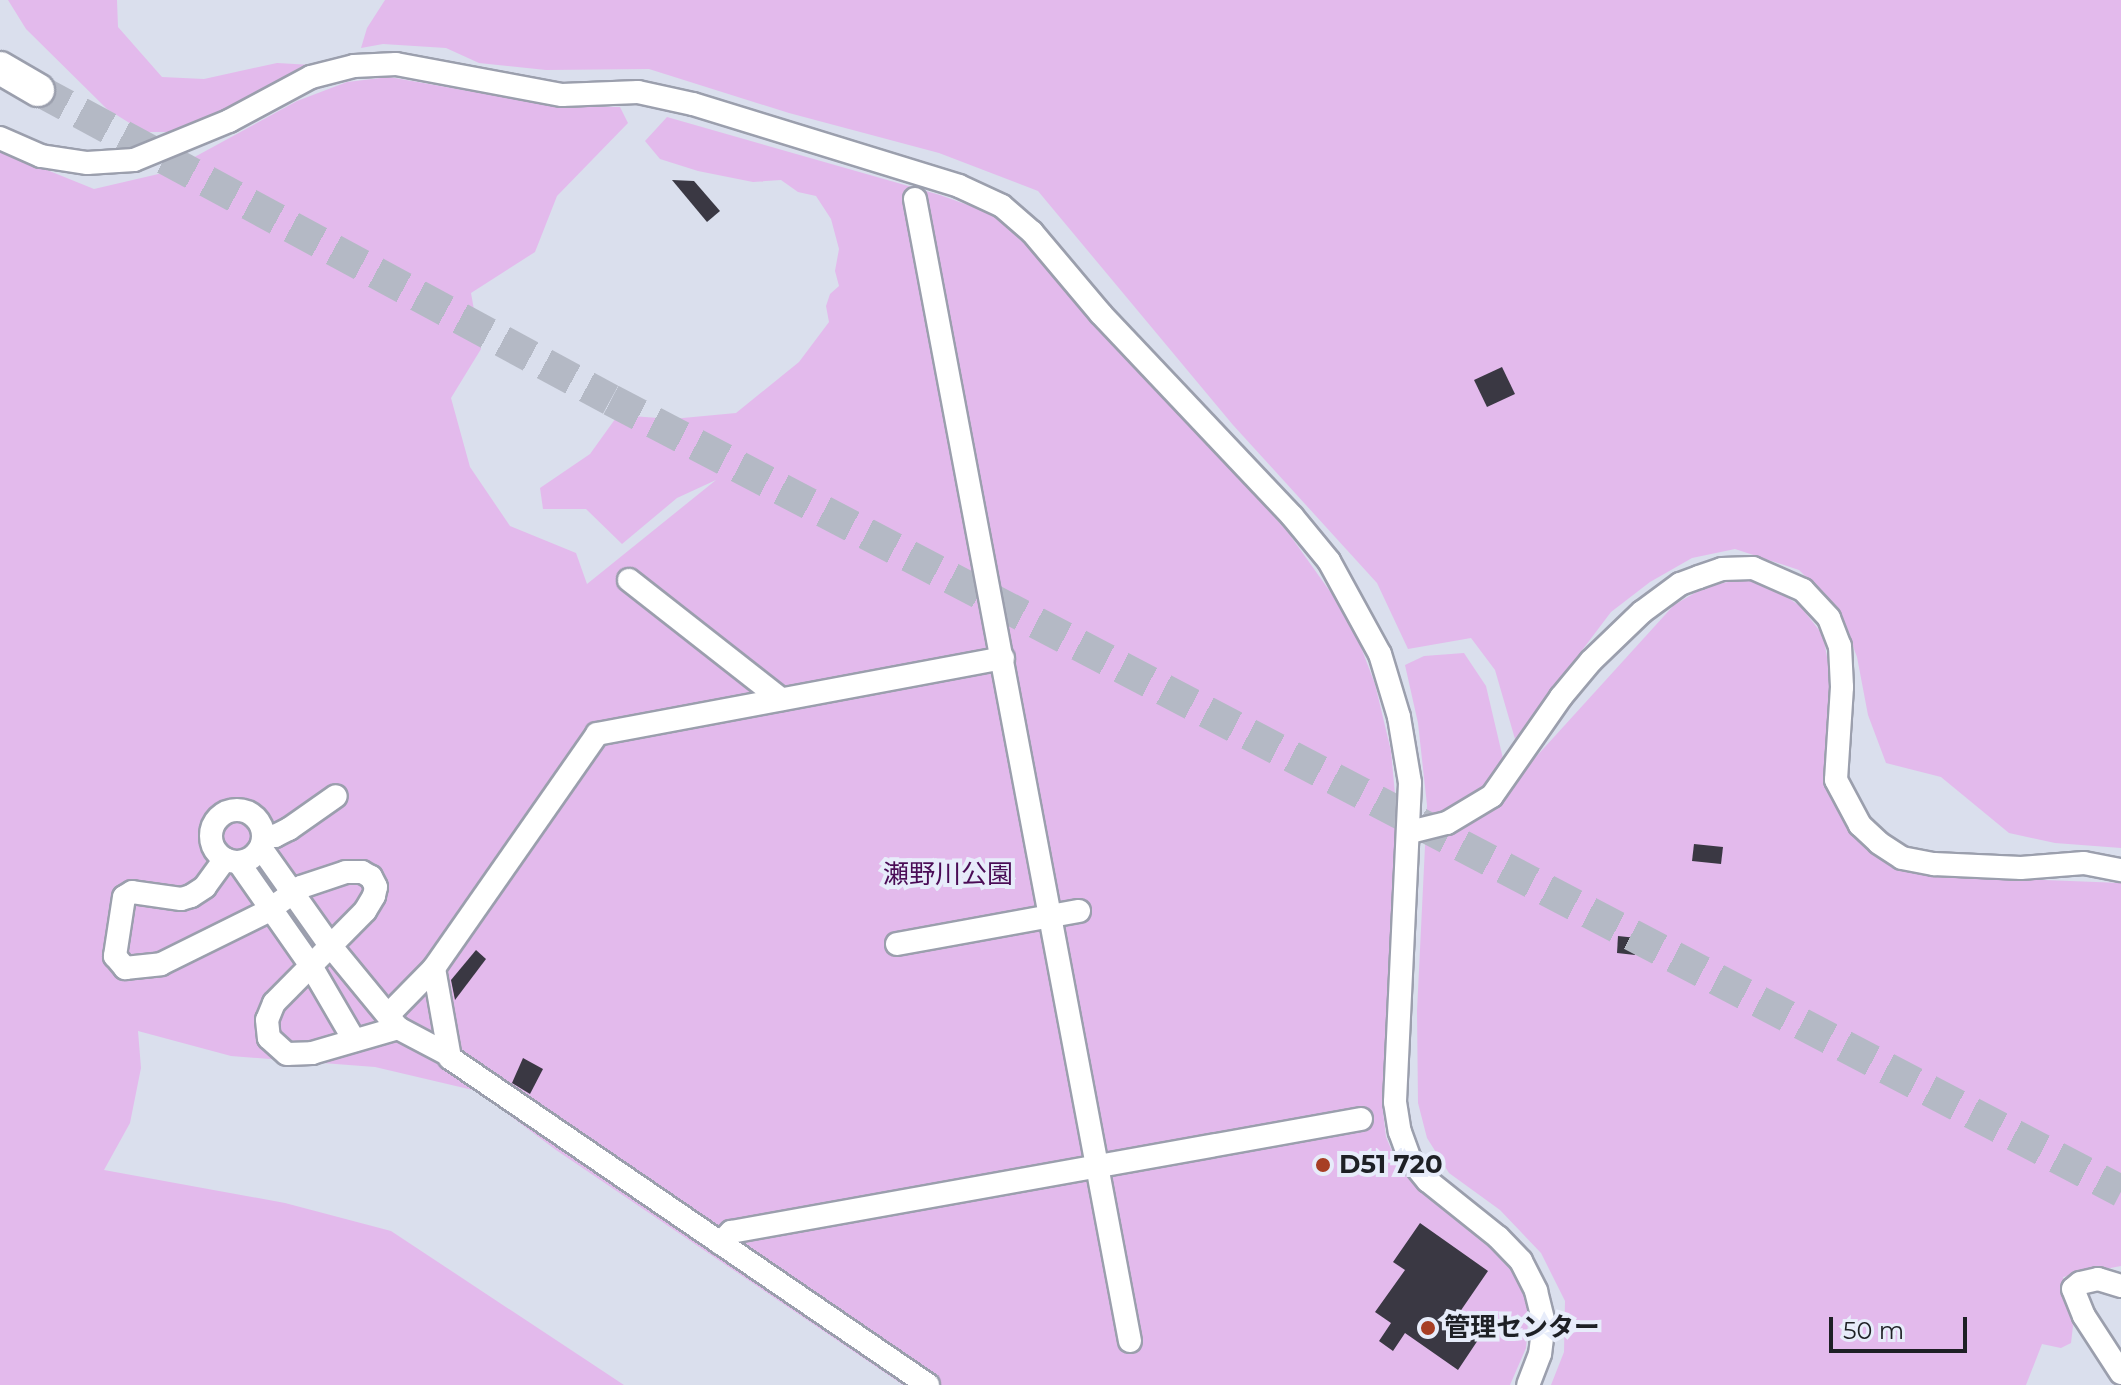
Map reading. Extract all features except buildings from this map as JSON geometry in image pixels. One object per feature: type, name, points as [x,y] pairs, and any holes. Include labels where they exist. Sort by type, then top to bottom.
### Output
[{"type":"highway","points":[[0,68],[38,90]]},
{"type":"street","points":[[0,138],[41,156],[87,163],[134,160],[229,121],[311,77],[354,66],[396,64],[562,95],[638,92],[693,104],[959,186],[1002,206],[1032,232],[1101,314],[1292,516],[1329,561],[1380,654],[1399,717],[1410,783],[1395,1102],[1400,1132],[1410,1159],[1428,1181],[1498,1237],[1521,1261],[1536,1291],[1544,1322],[1540,1354],[1528,1385]]},
{"type":"street","points":[[915,199],[1130,1341]]},
{"type":"street","points":[[1410,832],[1447,823],[1492,796],[1571,685],[1642,612],[1680,584],[1722,569],[1753,568],[1803,590],[1829,618],[1840,646],[1842,687],[1836,780],[1860,825],[1879,843],[1902,858],[1934,864],[2021,868],[2084,863],[2121,870]]},
{"type":"street","points":[[629,580],[781,699]]},
{"type":"street","points":[[232,861],[191,896],[181,899],[132,892],[122,896],[115,956],[125,968],[161,964],[272,908],[294,892],[346,872],[362,872],[371,877],[376,887],[370,904],[274,1003],[267,1020],[269,1038],[287,1054],[312,1053],[354,1040],[393,1021],[434,968],[597,734],[1003,658]]},
{"type":"street","points":[[232,861],[246,863],[262,842],[289,829],[336,796]]},
{"type":"street","points":[[354,1040],[311,966],[272,908],[232,861],[213,845],[210,831],[213,821],[224,812],[235,808],[254,816],[262,842],[329,944],[393,1021],[449,1055],[928,1385]]},
{"type":"street","points":[[897,944],[1079,911]]},
{"type":"street","points":[[434,968],[449,1055]]},
{"type":"street","points":[[720,1243],[731,1232],[1361,1119]]},
{"type":"street","points":[[2121,1286],[2098,1279],[2080,1283],[2073,1289],[2084,1316],[2121,1373]]},
{"type":"green space","points":[[8,0],[117,0],[118,27],[162,77],[204,79],[277,63],[312,65],[207,120],[169,132],[144,132],[107,109],[26,29]]},
{"type":"green space","points":[[385,0],[2121,0],[2121,848],[2055,843],[2009,833],[1941,777],[1886,763],[1868,715],[1857,657],[1840,611],[1799,570],[1735,549],[1692,558],[1650,582],[1611,612],[1515,739],[1495,670],[1471,638],[1408,649],[1377,583],[1233,425],[1038,191],[939,153],[789,113],[649,69],[546,70],[479,63],[446,48],[383,44],[361,48],[367,28]]},
{"type":"green space","name":"瀬野川公園","points":[[389,77],[554,106],[620,107],[628,123],[557,196],[535,252],[471,293],[481,349],[451,398],[470,467],[510,526],[576,553],[587,584],[716,480],[677,498],[622,544],[586,509],[543,509],[540,488],[590,454],[618,415],[672,419],[736,413],[799,362],[829,322],[826,306],[830,294],[839,286],[835,271],[839,249],[831,219],[816,196],[798,192],[781,180],[753,182],[698,171],[660,159],[645,141],[667,117],[940,195],[990,213],[1037,255],[1287,531],[1351,621],[1375,684],[1391,751],[1397,816],[1382,1103],[1386,1137],[1399,1168],[1424,1195],[1490,1248],[1516,1276],[1529,1310],[1526,1348],[1510,1385],[903,1385],[556,1150],[477,1091],[375,1067],[231,1056],[138,1031],[141,1068],[130,1123],[104,1170],[285,1203],[391,1231],[624,1385],[0,1385],[0,151],[94,189],[167,172],[297,101],[347,82]]},
{"type":"green space","points":[[1737,580],[1765,582],[1800,606],[1823,635],[1833,690],[1824,756],[1832,798],[1849,829],[1872,849],[1901,868],[1944,876],[2121,883],[2121,1266],[2063,1277],[2073,1326],[2071,1343],[2061,1348],[2042,1344],[2026,1385],[1551,1385],[1564,1352],[1565,1301],[1541,1253],[1500,1210],[1449,1173],[1427,1138],[1418,1103],[1417,1011],[1427,805],[1418,723],[1405,665],[1424,656],[1464,653],[1486,686],[1505,767],[1514,781],[1674,605],[1705,587]]},
{"type":"tunnel","points":[[38,90],[611,400],[2121,1191]]},
{"type":"place","name":"D51 720","points":[[1323,1165]]},
{"type":"place","name":"管理センター","points":[[1428,1328]]}]
